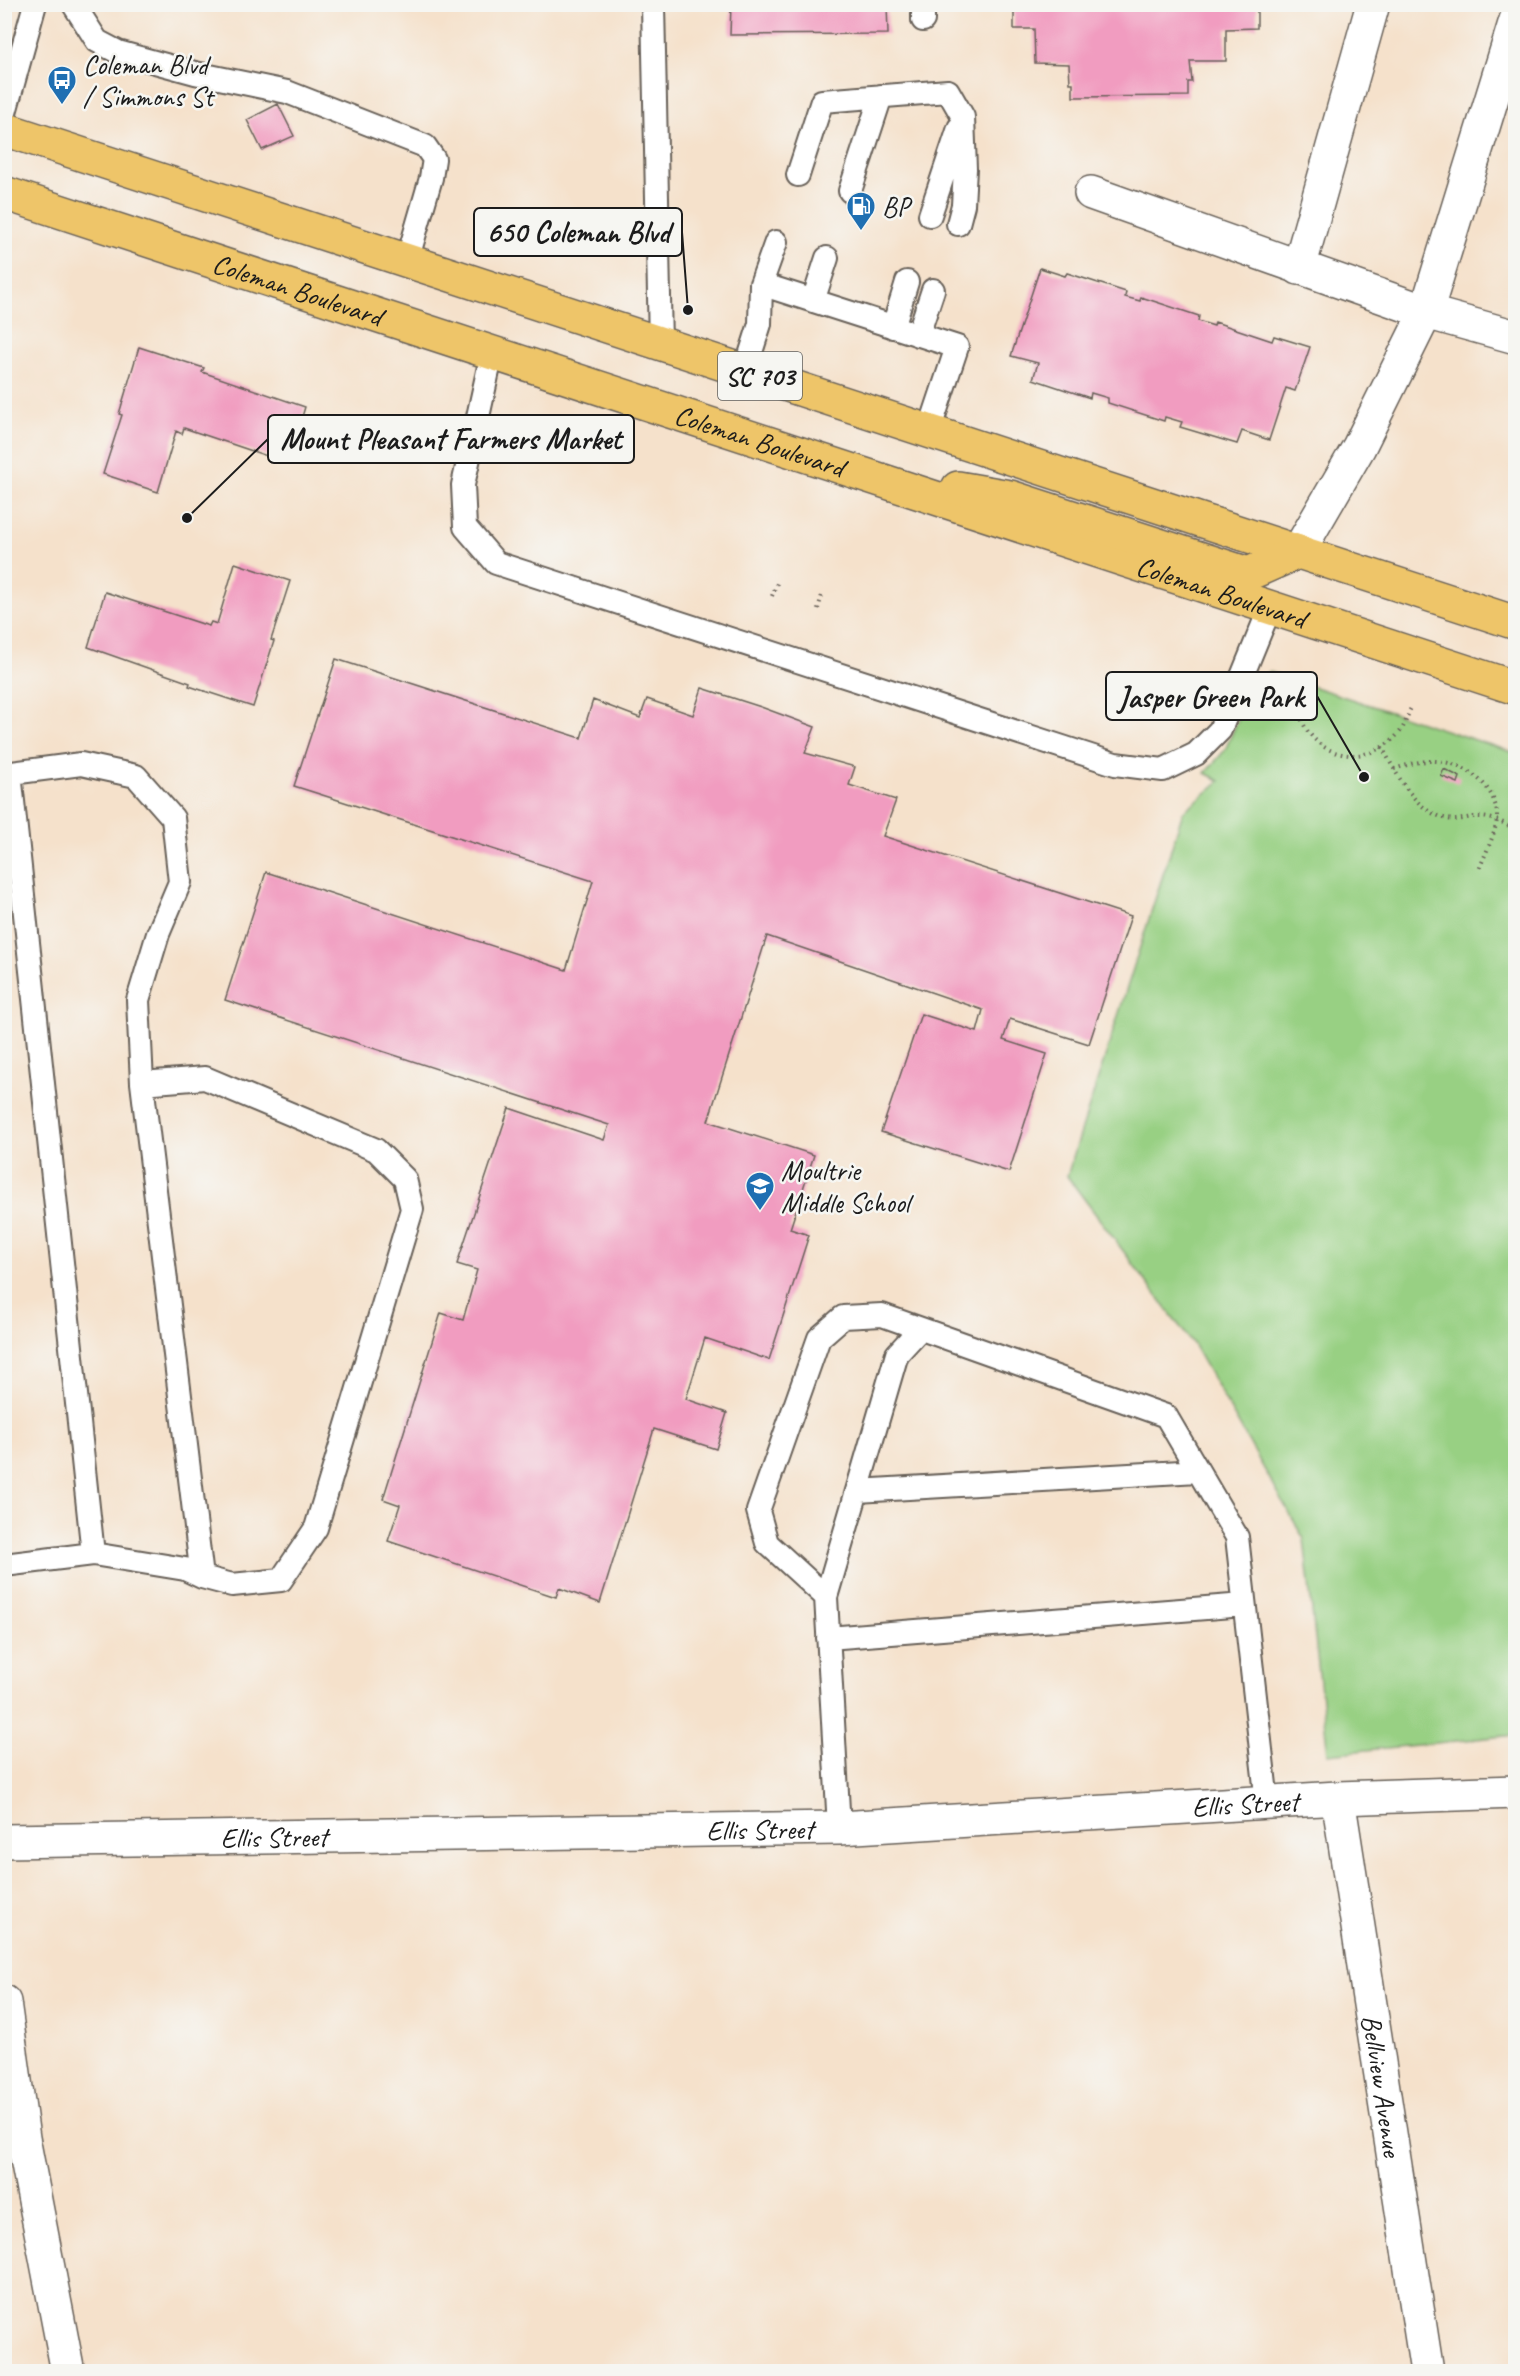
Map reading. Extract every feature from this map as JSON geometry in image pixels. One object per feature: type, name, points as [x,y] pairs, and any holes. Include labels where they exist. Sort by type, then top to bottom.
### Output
[{"type":"main road","name":"SC 703","points":[[4,129],[1515,623]]},
{"type":"main road","name":"Coleman Boulevard","points":[[4,193],[1515,688]]},
{"type":"main road","points":[[849,470],[1010,497],[1248,574],[1298,552]]},
{"type":"street","points":[[1299,268],[1372,4]]},
{"type":"street","points":[[1298,552],[1359,447],[1426,312],[1515,20]]},
{"type":"street","points":[[1091,193],[1426,312],[1515,337]]},
{"type":"street","name":"Ellis Street","points":[[4,1840],[839,1828],[1338,1798],[1515,1792]]},
{"type":"street","name":"Bellview Avenue","points":[[1338,1798],[1427,2372]]},
{"type":"street","points":[[4,2002],[14,2138],[68,2372]]},
{"type":"lane","points":[[4,116],[37,4],[48,7],[74,5],[97,40],[118,52],[195,73],[287,92],[425,146],[434,159],[431,178],[407,261]]},
{"type":"lane","points":[[652,4],[660,344]]},
{"type":"lane","points":[[798,175],[822,101],[948,91],[963,117],[965,169],[963,205],[958,224]]},
{"type":"lane","points":[[850,191],[881,96]]},
{"type":"lane","points":[[930,215],[963,117]]},
{"type":"lane","points":[[746,371],[760,324],[761,284],[776,242]]},
{"type":"lane","points":[[813,301],[826,258]]},
{"type":"lane","points":[[893,327],[907,282]]},
{"type":"lane","points":[[761,284],[957,347],[929,431]]},
{"type":"lane","points":[[918,335],[933,290]]},
{"type":"lane","points":[[492,353],[463,484],[465,527],[496,563],[507,567],[1115,764],[1163,770],[1196,754],[1220,730],[1270,608]]},
{"type":"lane","points":[[93,1554],[7,773],[81,764],[136,776],[173,818],[180,882],[158,934],[138,1000],[142,1083],[202,1576]]},
{"type":"lane","points":[[4,1565],[93,1554],[185,1569],[232,1585],[281,1580],[316,1528],[412,1209],[405,1179],[376,1150],[205,1078],[142,1083]]},
{"type":"lane","points":[[826,1597],[767,1543],[758,1511],[819,1338],[843,1317],[882,1315],[1166,1416],[1237,1537],[1267,1803]]},
{"type":"lane","points":[[839,1828],[826,1597],[897,1354],[920,1329]]},
{"type":"lane","points":[[857,1491],[1198,1471]]},
{"type":"lane","points":[[828,1638],[1244,1605]]},
{"type":"path","points":[[772,596],[778,581]]},
{"type":"path","points":[[818,609],[822,595]]},
{"type":"path","points":[[1303,673],[1297,698],[1300,716],[1310,736],[1324,749],[1347,754],[1367,754],[1382,747],[1401,732],[1411,708]]},
{"type":"path","points":[[1382,747],[1394,770],[1418,804],[1454,820],[1475,817],[1502,821],[1515,831]]},
{"type":"path","points":[[1394,770],[1417,762],[1436,760],[1469,771],[1486,786],[1496,802],[1497,820],[1479,870]]},
{"type":"green space","points":[[1269,672],[1515,753],[1515,1735],[1328,1754],[1304,1539],[1193,1344],[1067,1176],[1183,812],[1220,781],[1205,773],[1225,750],[1253,685],[1259,677]]},
{"type":"building","points":[[731,4],[887,4],[888,34],[730,35]]},
{"type":"building","points":[[1014,4],[1257,4],[1257,28],[1226,29],[1226,61],[1190,61],[1192,82],[1188,82],[1188,96],[1073,97],[1069,64],[1035,63],[1034,29],[1014,29]]},
{"type":"building","points":[[278,104],[294,136],[262,150],[247,120]]},
{"type":"building","points":[[1040,268],[1065,276],[1067,273],[1126,292],[1125,297],[1140,301],[1141,297],[1199,316],[1198,321],[1214,326],[1215,322],[1272,341],[1274,336],[1310,347],[1295,391],[1286,388],[1269,440],[1242,431],[1237,444],[1180,427],[1182,422],[1165,417],[1164,421],[1108,403],[1108,398],[1091,393],[1090,398],[1033,379],[1038,363],[1011,356]]},
{"type":"building","points":[[139,347],[204,368],[202,372],[305,407],[288,463],[184,428],[182,434],[176,431],[158,492],[103,474],[122,415],[119,414]]},
{"type":"building","points":[[235,563],[290,581],[253,707],[189,686],[190,683],[88,647],[105,592],[209,626],[211,622],[217,624]]},
{"type":"building","points":[[336,659],[581,738],[593,700],[640,718],[647,699],[693,715],[702,688],[761,707],[815,727],[805,753],[855,767],[849,785],[896,800],[883,836],[1131,916],[1089,1044],[1010,1019],[1003,1040],[1047,1054],[1009,1172],[881,1132],[921,1014],[977,1032],[983,1010],[767,936],[708,1121],[814,1155],[790,1229],[809,1235],[769,1360],[705,1338],[686,1399],[727,1413],[716,1449],[654,1429],[600,1603],[559,1588],[556,1597],[388,1541],[400,1505],[383,1499],[441,1313],[463,1320],[477,1270],[457,1264],[509,1108],[604,1140],[609,1125],[225,1000],[266,872],[566,970],[593,881],[294,786]]},
{"type":"building","points":[[1444,769],[1460,777],[1458,783],[1441,776]]},
{"type":"place","name":"Coleman Blvd / Simmons St","points":[[62,106]]},
{"type":"place","name":"BP","points":[[861,232]]},
{"type":"place","name":"650 Coleman Blvd","points":[[688,310]]},
{"type":"place","name":"Mount Pleasant Farmers Market","points":[[187,518]]},
{"type":"place","name":"Jasper Green Park","points":[[1364,777]]},
{"type":"place","name":"Moultrie Middle School","points":[[760,1212]]}]
